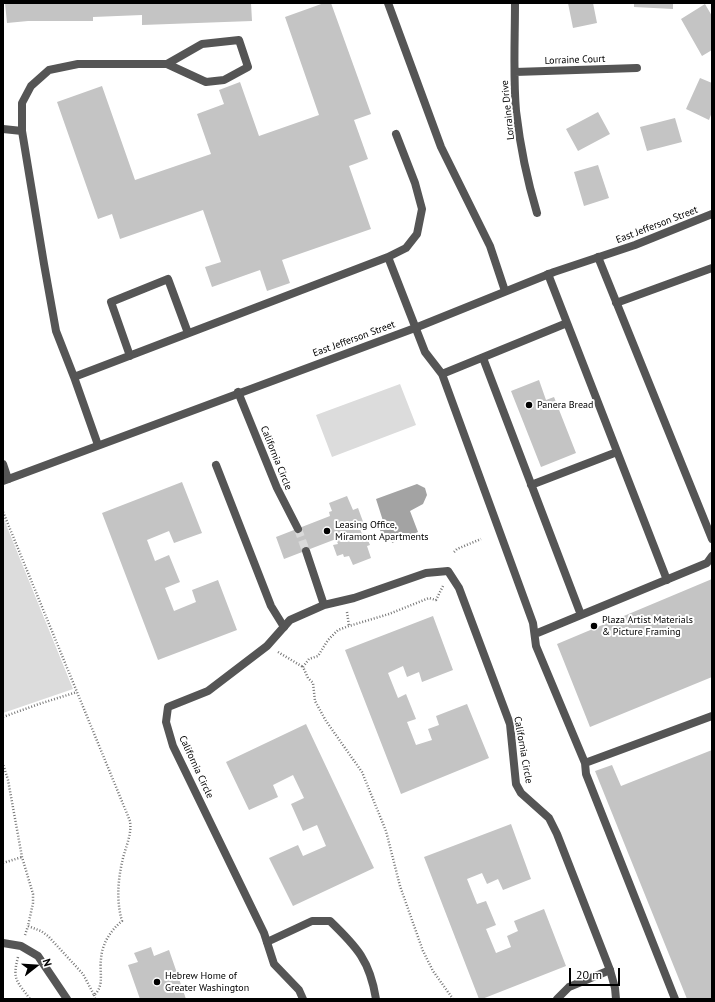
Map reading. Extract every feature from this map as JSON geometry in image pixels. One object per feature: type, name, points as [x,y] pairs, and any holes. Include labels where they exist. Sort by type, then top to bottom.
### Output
[{"type":"street","points":[[388,3],[441,147],[490,246],[506,291]]},
{"type":"street","name":"Lorraine Drive","points":[[516,3],[516,111],[528,184],[537,213]]},
{"type":"street","points":[[98,445],[56,331],[22,131],[22,103],[31,86],[49,70],[78,64],[167,64],[206,82],[224,80],[248,67],[239,40],[202,44],[167,64]]},
{"type":"street","name":"Lorraine Court","points":[[515,72],[637,68]]},
{"type":"street","points":[[3,129],[22,131]]},
{"type":"street","points":[[74,377],[388,257],[406,248],[417,234],[422,209],[396,134]]},
{"type":"street","name":"East Jefferson Street","points":[[6,480],[238,392],[415,328],[548,274],[634,245],[712,214]]},
{"type":"street","points":[[388,257],[427,356],[442,374],[533,623],[536,646],[585,763],[586,774],[675,999]]},
{"type":"street","points":[[598,257],[712,539]]},
{"type":"street","points":[[616,303],[712,268]]},
{"type":"street","points":[[548,274],[667,580]]},
{"type":"street","points":[[130,356],[111,302],[168,279],[188,333]]},
{"type":"street","points":[[442,374],[567,323]]},
{"type":"street","points":[[483,358],[581,615]]},
{"type":"street","name":"California Circle","points":[[238,392],[277,488],[298,529]]},
{"type":"street","points":[[531,485],[617,452]]},
{"type":"street","points":[[3,464],[6,480]]},
{"type":"street","points":[[216,465],[272,606],[284,626]]},
{"type":"street","points":[[306,551],[324,605]]},
{"type":"street","points":[[535,634],[707,563],[712,556]]},
{"type":"street","name":"California Circle","points":[[303,999],[299,990],[274,964],[264,933],[173,746],[166,722],[168,707],[208,691],[267,646],[290,620],[324,605],[354,598],[426,573],[448,571],[458,588],[510,724],[516,784],[522,793],[549,818],[557,834],[610,970],[615,988],[616,999]]},
{"type":"street","points":[[585,763],[712,716]]},
{"type":"street","points":[[267,942],[312,921],[330,921],[348,939],[363,958],[370,972],[376,999]]},
{"type":"street","points":[[3,944],[22,946],[38,956],[67,999]]},
{"type":"street","points":[[557,999],[569,987],[610,970]]},
{"type":"path","points":[[3,512],[128,814],[131,829],[122,860],[117,896],[118,909],[122,921],[108,936],[103,947],[100,959],[100,986],[94,995]]},
{"type":"path","points":[[454,552],[481,539]]},
{"type":"path","points":[[303,667],[309,659],[318,656],[328,640],[338,630],[389,614],[429,598],[436,600],[444,586]]},
{"type":"path","points":[[346,610],[349,626]]},
{"type":"path","points":[[267,646],[289,657],[303,667],[308,678],[313,683],[315,701],[326,721],[362,772],[386,831],[400,886],[423,951],[433,971],[453,999]]},
{"type":"path","points":[[3,717],[77,692]]},
{"type":"path","points":[[3,764],[8,780],[22,857],[33,894],[33,904],[28,926],[41,931],[48,936],[82,974],[95,999]]},
{"type":"path","points":[[3,864],[22,857]]},
{"type":"path","points":[[18,957],[15,975],[16,980],[30,999]]},
{"type":"shaded area","points":[[400,384],[416,425],[332,457],[316,415]]},
{"type":"shaded area","points":[[417,484],[425,488],[427,495],[423,504],[410,511],[418,532],[392,543],[391,537],[383,536],[380,530],[384,524],[376,499]]},
{"type":"shaded area","points":[[3,517],[73,689],[3,713]]},
{"type":"building","points":[[5,3],[251,3],[252,21],[142,25],[142,15],[93,17],[93,21],[28,21],[7,23]]},
{"type":"building","points":[[324,3],[331,3],[371,114],[354,120],[368,159],[349,166],[371,229],[282,260],[290,283],[267,291],[260,270],[212,287],[205,267],[221,262],[203,210],[120,239],[112,214],[98,219],[57,102],[102,86],[135,180],[211,154],[197,114],[224,104],[219,90],[240,82],[259,136],[319,115],[285,17]]},
{"type":"building","points":[[568,3],[593,3],[597,23],[573,28]]},
{"type":"building","points":[[634,3],[673,3],[673,9],[634,7]]},
{"type":"building","points":[[705,4],[712,16],[712,50],[702,56],[681,19]]},
{"type":"building","points":[[700,78],[712,83],[712,112],[709,120],[686,109]]},
{"type":"building","points":[[598,112],[610,134],[578,151],[566,129]]},
{"type":"building","points":[[675,118],[682,142],[647,151],[640,127]]},
{"type":"building","points":[[598,165],[609,198],[584,206],[574,172]]},
{"type":"building","points":[[539,380],[546,400],[554,397],[576,453],[541,467],[511,391]]},
{"type":"building","points":[[182,482],[202,533],[174,543],[169,531],[147,540],[155,561],[169,555],[180,582],[165,588],[174,611],[196,602],[192,590],[218,580],[237,630],[158,660],[102,513]]},
{"type":"building","name":"Leasing Office, Miramont Apartments","points":[[347,496],[353,510],[358,508],[365,527],[360,529],[362,534],[365,533],[370,545],[367,546],[371,558],[353,565],[349,556],[344,557],[343,554],[337,556],[333,545],[338,544],[336,539],[284,559],[276,537],[330,516],[329,512],[332,511],[329,503]]},
{"type":"building","points":[[712,579],[712,677],[590,727],[557,644]]},
{"type":"building","points":[[433,616],[453,670],[422,682],[419,672],[407,677],[403,666],[388,673],[398,698],[406,694],[416,719],[407,722],[416,745],[432,740],[428,729],[439,725],[436,716],[467,704],[489,758],[401,794],[345,650]]},
{"type":"building","points":[[306,724],[374,868],[293,906],[269,858],[298,845],[303,856],[326,846],[317,825],[303,831],[291,804],[304,798],[293,775],[273,785],[278,797],[249,810],[226,762]]},
{"type":"building","points":[[712,750],[712,999],[687,999],[595,771],[612,765],[621,786]]},
{"type":"building","points":[[511,824],[531,879],[503,890],[498,879],[487,884],[482,873],[467,879],[477,904],[486,901],[496,925],[486,929],[496,953],[511,947],[507,936],[518,931],[514,921],[544,909],[566,966],[479,999],[424,857]]},
{"type":"building","name":"Hebrew Home of Greater Washington","points":[[151,947],[154,956],[169,950],[186,999],[140,999],[128,965],[138,962],[134,953]]},
{"type":"tunnel","points":[[298,529],[306,551]]},
{"type":"place","name":"Panera Bread","points":[[529,405]]},
{"type":"place","name":"Leasing Office, Miramont Apartments","points":[[327,531]]},
{"type":"place","name":"Plaza Artist Materials & Picture Framing","points":[[594,626]]},
{"type":"place","name":"Hebrew Home of Greater Washington","points":[[157,982]]}]
